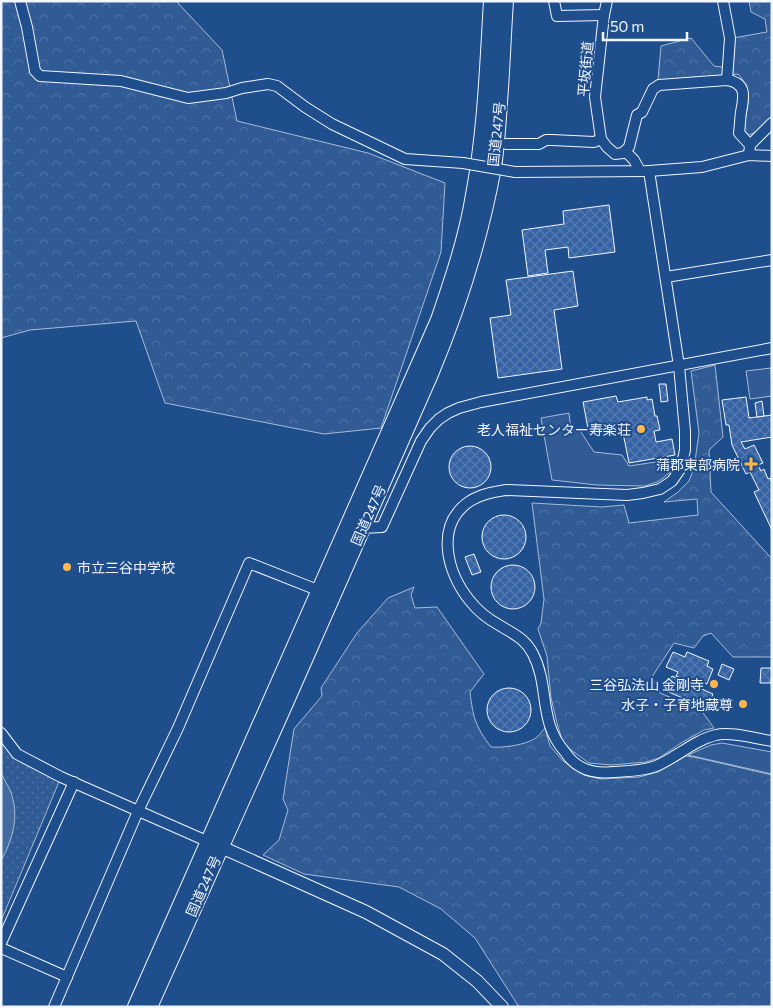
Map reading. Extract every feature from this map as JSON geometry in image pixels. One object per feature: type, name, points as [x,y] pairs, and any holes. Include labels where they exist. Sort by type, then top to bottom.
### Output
[{"type":"highway","name":"国道247号","points":[[149,1007],[320,591],[426,352],[450,288],[474,195],[484,125],[492,1]]},
{"type":"highway","name":"国道247号","points":[[136,1007],[215,845],[362,528],[446,336],[462,293],[486,203],[493,166],[498,129],[505,1]]},
{"type":"street","points":[[20,1],[35,72],[40,76],[121,82],[188,98],[226,93],[242,88],[268,84],[277,86],[332,124],[405,159],[463,163],[515,172],[645,171],[702,167],[750,150],[772,123]]},
{"type":"street","points":[[554,1],[557,16],[604,16]]},
{"type":"street","name":"平坂街道","points":[[601,139],[595,97],[607,1]]},
{"type":"street","points":[[723,1],[730,38],[728,80]]},
{"type":"street","points":[[506,144],[539,144],[546,140],[594,142],[601,139],[607,148],[615,154],[623,153],[629,147],[637,115],[642,112],[653,89],[659,85],[728,80],[739,85],[745,98],[739,133],[750,150],[772,156]]},
{"type":"street","points":[[625,151],[645,171],[666,277],[679,366],[685,431],[686,450],[681,468],[672,481],[660,489],[628,495],[506,490],[487,493],[470,501],[458,512],[449,528],[447,545],[449,561],[456,578],[470,601],[483,614],[527,644],[539,666],[549,724],[557,743],[568,757],[582,768],[605,773],[643,770],[656,766],[710,736],[718,734],[772,742]]},
{"type":"street","points":[[666,277],[772,260]]},
{"type":"street","points":[[362,528],[382,527],[421,441],[438,419],[459,408],[481,402],[772,348]]},
{"type":"street","points":[[54,1007],[138,811],[178,728],[250,563],[320,591]]},
{"type":"street","points":[[1,733],[17,754],[61,777],[366,912],[434,949],[477,980],[502,1007]]},
{"type":"street","points":[[1,943],[74,782]]},
{"type":"street","points":[[1,948],[67,977]]},
{"type":"shaded area","points":[[771,368],[772,396],[750,399],[746,371]]},
{"type":"shaded area","points":[[569,413],[571,431],[579,429],[594,452],[622,455],[629,466],[676,459],[674,465],[663,478],[645,486],[597,485],[552,480],[541,418]]},
{"type":"shaded area","points":[[722,743],[772,752],[772,774],[688,755],[711,745]]},
{"type":"shaded area","points":[[1,773],[13,799],[15,818],[12,835],[1,861]]},
{"type":"green space","points":[[1,1],[176,1],[222,50],[237,121],[368,153],[445,183],[441,252],[381,428],[324,434],[165,403],[136,321],[30,330],[1,338]]},
{"type":"green space","points":[[749,1],[772,1],[772,116],[758,130],[749,135],[743,130],[748,94],[743,80],[738,74],[658,80],[661,46],[691,38],[714,66],[731,68],[733,38],[767,32],[765,19],[751,12]]},
{"type":"green space","points":[[715,365],[723,437],[709,450],[711,492],[772,559],[772,657],[733,657],[711,633],[703,636],[694,648],[674,643],[652,677],[660,693],[701,710],[714,728],[704,730],[659,758],[646,762],[611,765],[589,763],[563,742],[551,698],[547,656],[538,629],[541,623],[544,599],[532,503],[602,507],[624,505],[629,523],[698,515],[697,499],[664,502],[689,481],[694,468],[699,433],[691,371]]},
{"type":"green space","points":[[414,587],[411,595],[415,608],[437,607],[484,674],[470,692],[476,721],[481,733],[491,747],[526,742],[536,738],[545,728],[550,746],[563,761],[584,775],[601,779],[639,777],[658,772],[685,756],[772,775],[772,1007],[519,1007],[475,938],[441,909],[399,887],[304,874],[263,855],[279,840],[288,810],[283,799],[294,729],[322,696],[321,688],[357,633],[388,598]]},
{"type":"green space","points":[[1,733],[17,754],[61,777],[1,921]]},
{"type":"building","points":[[609,205],[615,252],[569,258],[568,247],[545,250],[548,273],[528,276],[522,230],[564,224],[563,211]]},
{"type":"building","points":[[573,271],[578,306],[554,310],[562,369],[498,378],[490,318],[511,315],[506,280]]},
{"type":"building","points":[[659,384],[666,384],[668,401],[661,402]]},
{"type":"building","name":"老人福祉センター寿楽荘","points":[[616,396],[618,402],[647,397],[647,400],[652,399],[660,430],[654,431],[656,442],[672,439],[675,455],[629,463],[622,428],[589,434],[583,402]]},
{"type":"building","name":"蒲郡東部病院","points":[[746,397],[749,418],[772,415],[772,437],[741,442],[745,449],[754,445],[763,463],[758,465],[761,471],[764,469],[768,479],[770,478],[772,482],[772,530],[754,492],[759,490],[750,472],[746,474],[732,445],[729,425],[726,425],[722,400]]},
{"type":"building","points":[[762,401],[764,416],[757,417],[755,403]]},
{"type":"building","points":[[470,446],[485,452],[491,467],[485,482],[470,488],[455,482],[449,467],[455,452]]},
{"type":"building","points":[[504,515],[516,519],[522,525],[526,537],[522,549],[516,555],[504,559],[492,555],[486,549],[482,537],[486,525],[492,519]]},
{"type":"building","points":[[474,554],[481,572],[472,575],[465,557]]},
{"type":"building","points":[[513,565],[525,569],[531,575],[535,587],[531,599],[525,605],[513,609],[501,605],[495,599],[491,587],[495,575],[501,569]]},
{"type":"building","points":[[673,652],[685,657],[687,652],[709,661],[707,666],[713,669],[707,684],[701,681],[699,686],[676,676],[678,672],[666,667]]},
{"type":"building","points":[[722,664],[734,669],[729,680],[718,675]]},
{"type":"building","points":[[761,668],[772,668],[771,683],[760,683]]},
{"type":"building","points":[[672,676],[713,694],[707,708],[666,691]]},
{"type":"building","points":[[509,688],[521,692],[527,698],[531,710],[527,722],[521,728],[509,732],[497,728],[491,722],[487,710],[491,698],[497,692]]},
{"type":"place","name":"老人福祉センター寿楽荘","points":[[641,429]]},
{"type":"place","name":"蒲郡東部病院","points":[[751,464]]},
{"type":"place","name":"市立三谷中学校","points":[[67,567]]},
{"type":"place","name":"三谷弘法山 金剛寺","points":[[714,684]]},
{"type":"place","name":"水子・子育地蔵尊","points":[[743,704]]}]
